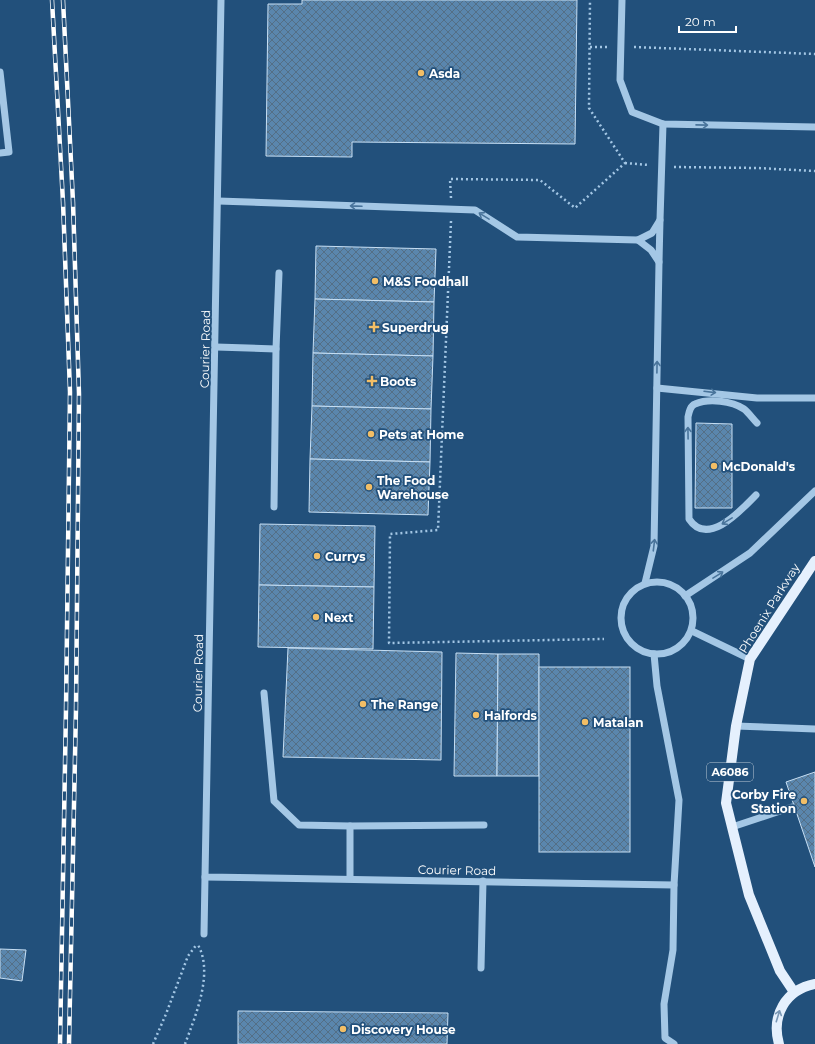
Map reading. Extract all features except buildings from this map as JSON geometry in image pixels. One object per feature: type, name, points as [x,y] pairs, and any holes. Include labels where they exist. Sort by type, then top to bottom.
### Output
[{"type":"main road","name":"Phoenix Parkway","points":[[794,992],[780,971],[749,895],[726,803],[736,726],[750,659],[815,560]]},
{"type":"main road","points":[[779,1044],[775,1032],[777,1017],[783,1003],[794,992],[806,986],[815,984]]},
{"type":"street","name":"Courier Road","points":[[221,0],[216,347],[205,877],[350,878],[674,885]]},
{"type":"street","points":[[622,0],[620,80],[632,112],[663,124],[815,127]]},
{"type":"street","points":[[0,72],[9,152],[0,153]]},
{"type":"street","points":[[645,584],[654,546],[663,124]]},
{"type":"street","points":[[218,201],[475,210],[517,237],[638,240],[652,233],[660,220]]},
{"type":"street","points":[[638,240],[651,250],[659,262]]},
{"type":"street","points":[[274,507],[276,349],[279,273]]},
{"type":"street","points":[[216,347],[276,349]]},
{"type":"street","points":[[657,388],[757,398],[815,398]]},
{"type":"street","points":[[756,495],[730,521],[716,527],[701,529],[692,524],[689,519],[688,417],[691,408],[695,404],[713,401],[733,404],[744,409],[757,423]]},
{"type":"street","points":[[685,596],[750,553],[815,491]]},
{"type":"street","points":[[661,581],[674,586],[685,596],[691,606],[694,620],[692,632],[683,645],[668,652],[654,654],[640,651],[629,641],[622,629],[620,614],[626,598],[635,588],[645,584],[661,581]]},
{"type":"street","points":[[692,632],[750,659]]},
{"type":"street","points":[[654,654],[658,686],[679,800],[674,885],[673,950],[664,1004],[665,1038],[674,1044]]},
{"type":"street","points":[[264,693],[274,800],[299,825],[484,825]]},
{"type":"street","points":[[736,726],[815,729]]},
{"type":"street","points":[[732,827],[792,807]]},
{"type":"street","points":[[350,826],[350,878]]},
{"type":"street","points":[[204,934],[205,877]]},
{"type":"street","points":[[481,968],[483,881]]},
{"type":"path","points":[[590,0],[589,108],[625,163]]},
{"type":"path","points":[[590,47],[815,54]]},
{"type":"path","points":[[604,639],[389,643],[390,534],[438,530],[451,210],[450,179],[540,180],[574,208],[625,163],[662,167],[757,168],[815,172]]},
{"type":"path","points":[[152,1044],[166,1014],[188,956],[204,934]]},
{"type":"path","points":[[185,1044],[202,994],[204,978],[202,951],[197,943]]},
{"type":"railway","points":[[52,0],[63,202],[70,392],[60,1044]]},
{"type":"railway","points":[[63,0],[73,202],[79,394],[76,709],[69,1044]]},
{"type":"place","name":"Asda","points":[[421,73]]},
{"type":"place","name":"M&S Foodhall","points":[[375,281]]},
{"type":"place","name":"Superdrug","points":[[374,327]]},
{"type":"place","name":"Boots","points":[[372,381]]},
{"type":"place","name":"Pets at Home","points":[[371,434]]},
{"type":"place","name":"McDonald's","points":[[714,466]]},
{"type":"place","name":"The Food Warehouse","points":[[369,487]]},
{"type":"place","name":"Currys","points":[[317,556]]},
{"type":"place","name":"Next","points":[[316,617]]},
{"type":"place","name":"The Range","points":[[363,704]]},
{"type":"place","name":"Halfords","points":[[476,715]]},
{"type":"place","name":"Matalan","points":[[585,722]]},
{"type":"place","name":"Corby Fire Station","points":[[804,801]]},
{"type":"place","name":"Discovery House","points":[[343,1029]]}]
